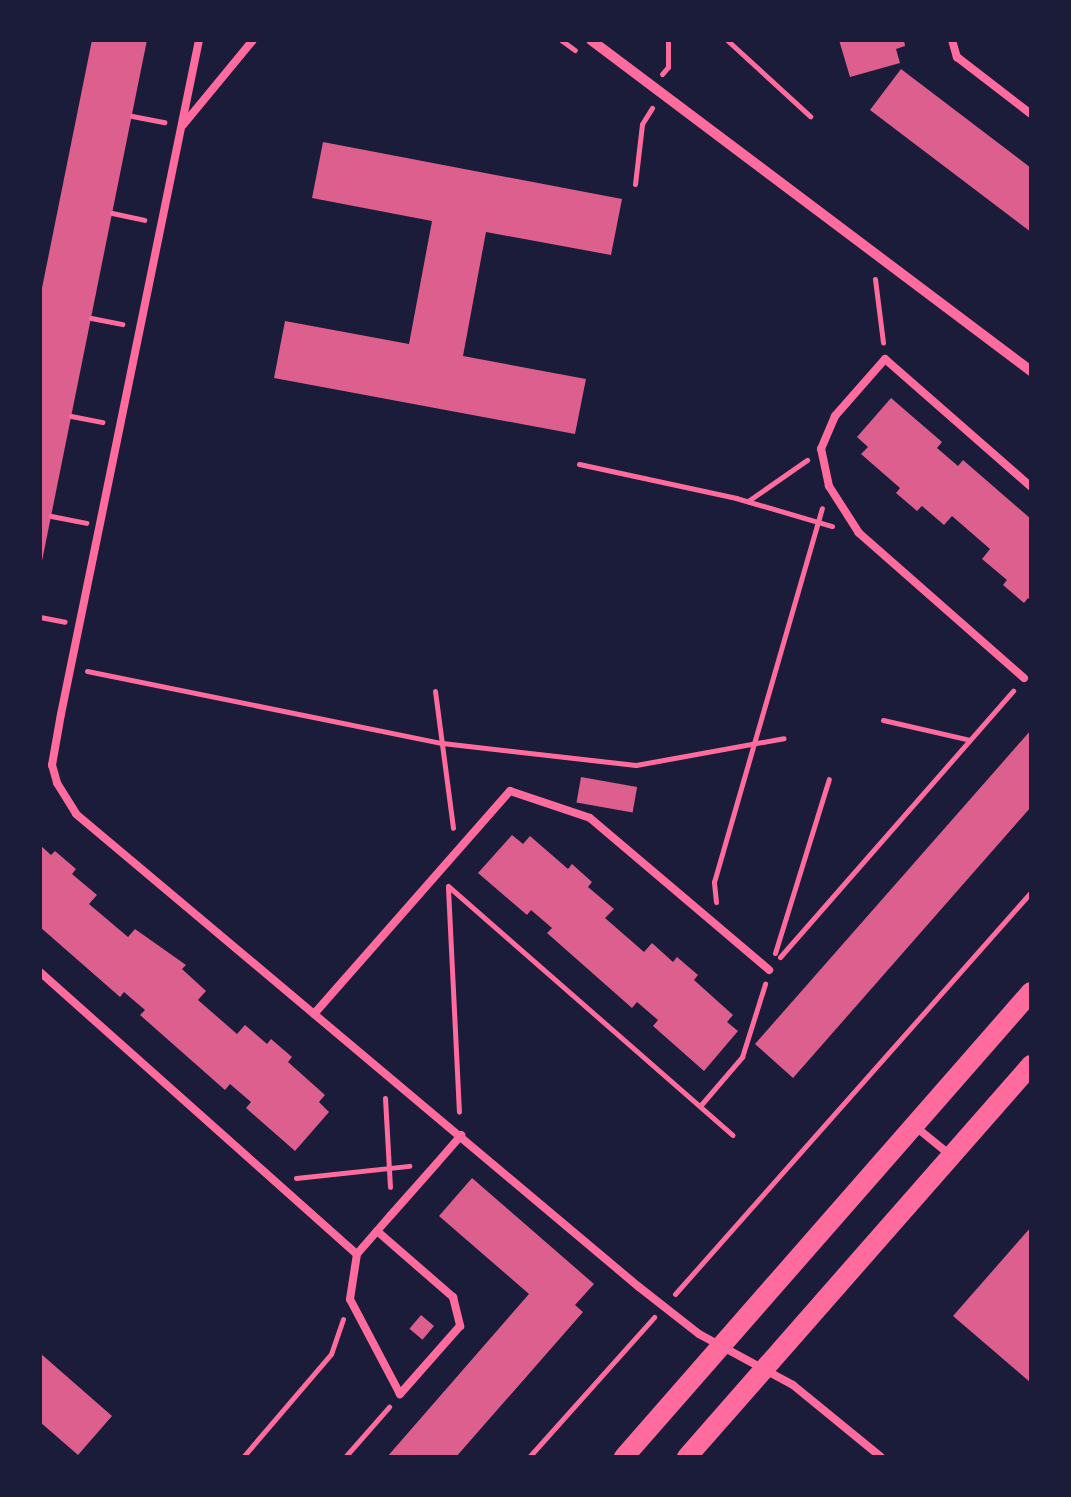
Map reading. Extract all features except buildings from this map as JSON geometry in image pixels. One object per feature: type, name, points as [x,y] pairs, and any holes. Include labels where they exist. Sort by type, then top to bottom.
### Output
[{"type":"main road","points":[[624,1457],[1031,992]]},
{"type":"main road","points":[[687,1457],[1031,1065]]},
{"type":"street","points":[[591,40],[1031,371]]},
{"type":"lane","points":[[199,40],[52,764],[76,814],[664,1305],[721,1346],[825,1408],[881,1457]]},
{"type":"lane","points":[[182,126],[253,40]]},
{"type":"lane","points":[[952,40],[957,57],[1031,114]]},
{"type":"lane","points":[[1024,678],[859,533],[829,486],[821,449],[835,416],[885,359],[1031,488]]},
{"type":"lane","points":[[314,1014],[510,791],[590,818],[769,970]]},
{"type":"lane","points":[[40,972],[358,1254]]},
{"type":"lane","points":[[914,1126],[951,1156]]},
{"type":"lane","points":[[377,1231],[454,1297],[460,1326],[400,1394],[350,1299],[358,1254],[377,1231],[460,1135]]},
{"type":"path","points":[[727,40],[810,116]]},
{"type":"path","points":[[634,184],[642,124],[652,108]]},
{"type":"path","points":[[132,116],[182,126]]},
{"type":"path","points":[[112,213],[162,223]]},
{"type":"path","points":[[866,247],[874,273],[885,359]]},
{"type":"path","points":[[91,318],[140,328]]},
{"type":"path","points":[[71,416],[119,426]]},
{"type":"path","points":[[748,502],[821,449]]},
{"type":"path","points":[[579,464],[748,502],[859,533]]},
{"type":"path","points":[[719,926],[714,882],[829,486]]},
{"type":"path","points":[[51,516],[98,526]]},
{"type":"path","points":[[40,617],[78,625]]},
{"type":"path","points":[[70,668],[442,743],[636,765],[784,738]]},
{"type":"path","points":[[769,970],[1024,678]]},
{"type":"path","points":[[434,691],[456,850]]},
{"type":"path","points":[[883,720],[970,740]]},
{"type":"path","points":[[700,1106],[742,1057],[829,779]]},
{"type":"path","points":[[435,874],[732,1134]]},
{"type":"path","points":[[448,885],[460,1135]]},
{"type":"path","points":[[528,1457],[1031,892]]},
{"type":"path","points":[[384,1072],[391,1215]]},
{"type":"path","points":[[274,1180],[437,1162]]},
{"type":"path","points":[[243,1457],[331,1354],[350,1299]]},
{"type":"path","points":[[345,1457],[400,1394]]}]
